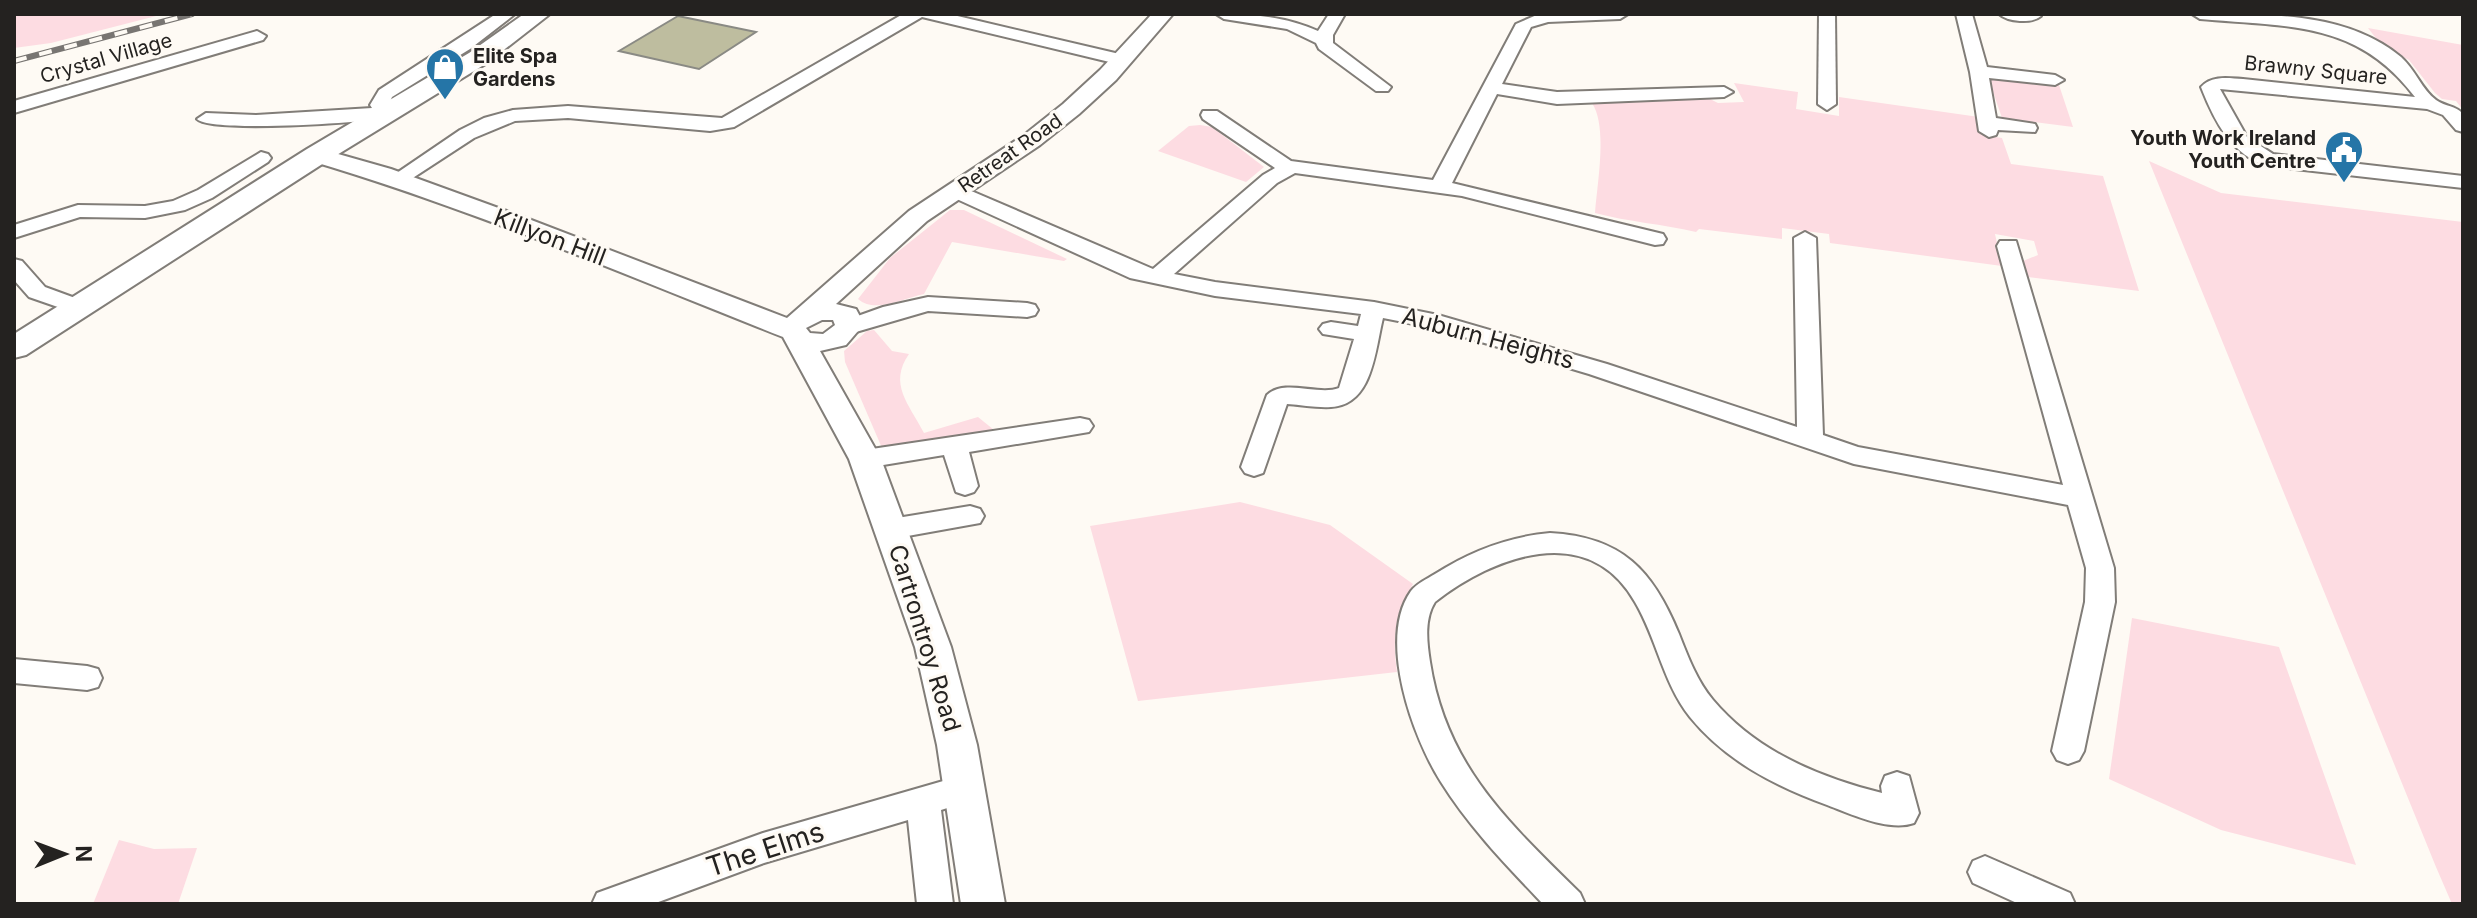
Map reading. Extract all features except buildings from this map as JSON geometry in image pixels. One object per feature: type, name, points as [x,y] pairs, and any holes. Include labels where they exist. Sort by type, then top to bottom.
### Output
[{"type":"main road","points":[[14,348],[317,155],[502,42],[539,14]]},
{"type":"street","points":[[386,113],[379,105],[385,94],[507,14]]},
{"type":"street","points":[[398,179],[492,122],[519,114],[570,113],[710,125],[727,123],[915,14]]},
{"type":"street","points":[[928,14],[1122,60]]},
{"type":"street","name":"Retreat Road","points":[[814,326],[846,280],[898,232],[1053,124],[1122,60],[1163,14]]},
{"type":"street","points":[[1224,14],[1291,25],[1324,40]]},
{"type":"street","points":[[1337,14],[1324,35],[1325,45],[1382,87]]},
{"type":"street","points":[[1440,186],[1521,29],[1528,22],[1547,17],[1620,14]]},
{"type":"street","points":[[1827,14],[1827,104]]},
{"type":"street","points":[[1964,14],[1979,72],[1988,127],[2028,128]]},
{"type":"street","points":[[2007,14],[2033,16]]},
{"type":"street","points":[[2200,14],[2313,25],[2335,31],[2392,59],[2430,104]]},
{"type":"street","name":"Crystal Village","points":[[14,107],[257,36]]},
{"type":"street","points":[[1979,72],[2055,80]]},
{"type":"street","name":"Brawny Square","points":[[2463,126],[2450,111],[2430,104],[2243,84],[2220,83],[2210,87],[2242,143],[2255,156],[2463,182]]},
{"type":"street","points":[[1491,88],[1557,98],[1724,92]]},
{"type":"street","points":[[206,119],[256,121],[386,113]]},
{"type":"street","points":[[1210,115],[1288,168],[1440,186],[1655,239]]},
{"type":"street","name":"Killyon Hill","points":[[317,155],[398,179],[814,326]]},
{"type":"street","points":[[14,232],[78,211],[156,211],[178,206],[205,194],[261,158]]},
{"type":"street","points":[[1156,278],[1270,179],[1288,168]]},
{"type":"street","name":"Auburn Heights","points":[[955,191],[1123,268],[1156,278],[1215,289],[1374,309],[1438,322],[1527,347],[1869,459],[2081,498]]},
{"type":"street","points":[[1805,238],[1811,372],[1810,441]]},
{"type":"street","points":[[2008,246],[2099,557],[2101,582],[2092,647],[2068,751]]},
{"type":"street","points":[[14,266],[43,296],[78,307]]},
{"type":"street","points":[[814,326],[936,304],[1027,310]]},
{"type":"street","points":[[1254,467],[1276,401],[1281,396],[1333,399],[1348,393],[1355,382],[1374,309]]},
{"type":"street","name":"Cartrontroy Road","points":[[814,326],[826,352],[826,384],[865,459],[942,678],[983,904]]},
{"type":"street","points":[[1331,329],[1367,334]]},
{"type":"street","points":[[865,459],[1080,426]]},
{"type":"street","points":[[891,529],[969,508],[954,444]]},
{"type":"street","points":[[1567,904],[1510,845],[1463,786],[1429,726],[1420,691],[1413,655],[1416,613],[1422,598],[1453,576],[1491,556],[1526,545],[1550,543],[1582,545],[1611,559],[1625,569],[1646,593],[1691,693],[1735,743],[1782,772],[1849,800],[1902,813],[1897,786]]},
{"type":"street","points":[[14,671],[87,678]]},
{"type":"street","name":"The Elms","points":[[610,904],[763,848],[964,789]]},
{"type":"street","points":[[923,801],[935,904]]},
{"type":"street","points":[[1985,872],[2057,904]]},
{"type":"shaded area","points":[[14,14],[164,14],[51,43],[14,48]]},
{"type":"shaded area","points":[[2368,28],[2463,45],[2463,110],[2456,101],[2442,99],[2435,93],[2409,60],[2382,46]]},
{"type":"shaded area","points":[[1997,78],[2059,85],[2073,127],[2002,118],[1989,80]]},
{"type":"shaded area","points":[[1734,83],[1798,92],[1796,109],[1839,116],[1839,97],[1979,117],[1982,135],[2002,138],[2011,164],[2103,176],[2139,291],[2028,277],[2023,261],[2038,255],[2034,241],[1995,234],[2002,266],[1830,243],[1829,234],[1782,228],[1782,239],[1699,229],[1696,232],[1595,213],[1601,141],[1597,113],[1592,103],[1708,98],[1718,103],[1744,102]]},
{"type":"shaded area","points":[[1189,126],[1212,127],[1264,167],[1246,182],[1158,151]]},
{"type":"shaded area","points":[[2149,161],[2221,193],[2463,222],[2463,904],[2452,904],[2436,867]]},
{"type":"shaded area","points":[[950,210],[964,210],[1067,259],[1064,261],[952,242],[924,294],[881,305],[858,299],[890,258]]},
{"type":"shaded area","points":[[874,330],[892,351],[909,354],[900,375],[901,385],[924,433],[978,417],[994,430],[882,448],[845,362],[844,351],[867,331]]},
{"type":"shaded area","points":[[1240,502],[1330,525],[1413,584],[1396,626],[1397,672],[1138,701],[1090,526]]},
{"type":"shaded area","points":[[2132,618],[2279,647],[2356,865],[2221,830],[2109,779]]},
{"type":"shaded area","points":[[119,840],[154,849],[197,848],[178,904],[93,904]]},
{"type":"railway","points":[[14,61],[192,14]]},
{"type":"place","name":"Elite Spa Gardens","points":[[445,101]]},
{"type":"place","name":"Youth Work Ireland Youth Centre","points":[[2344,184]]}]
